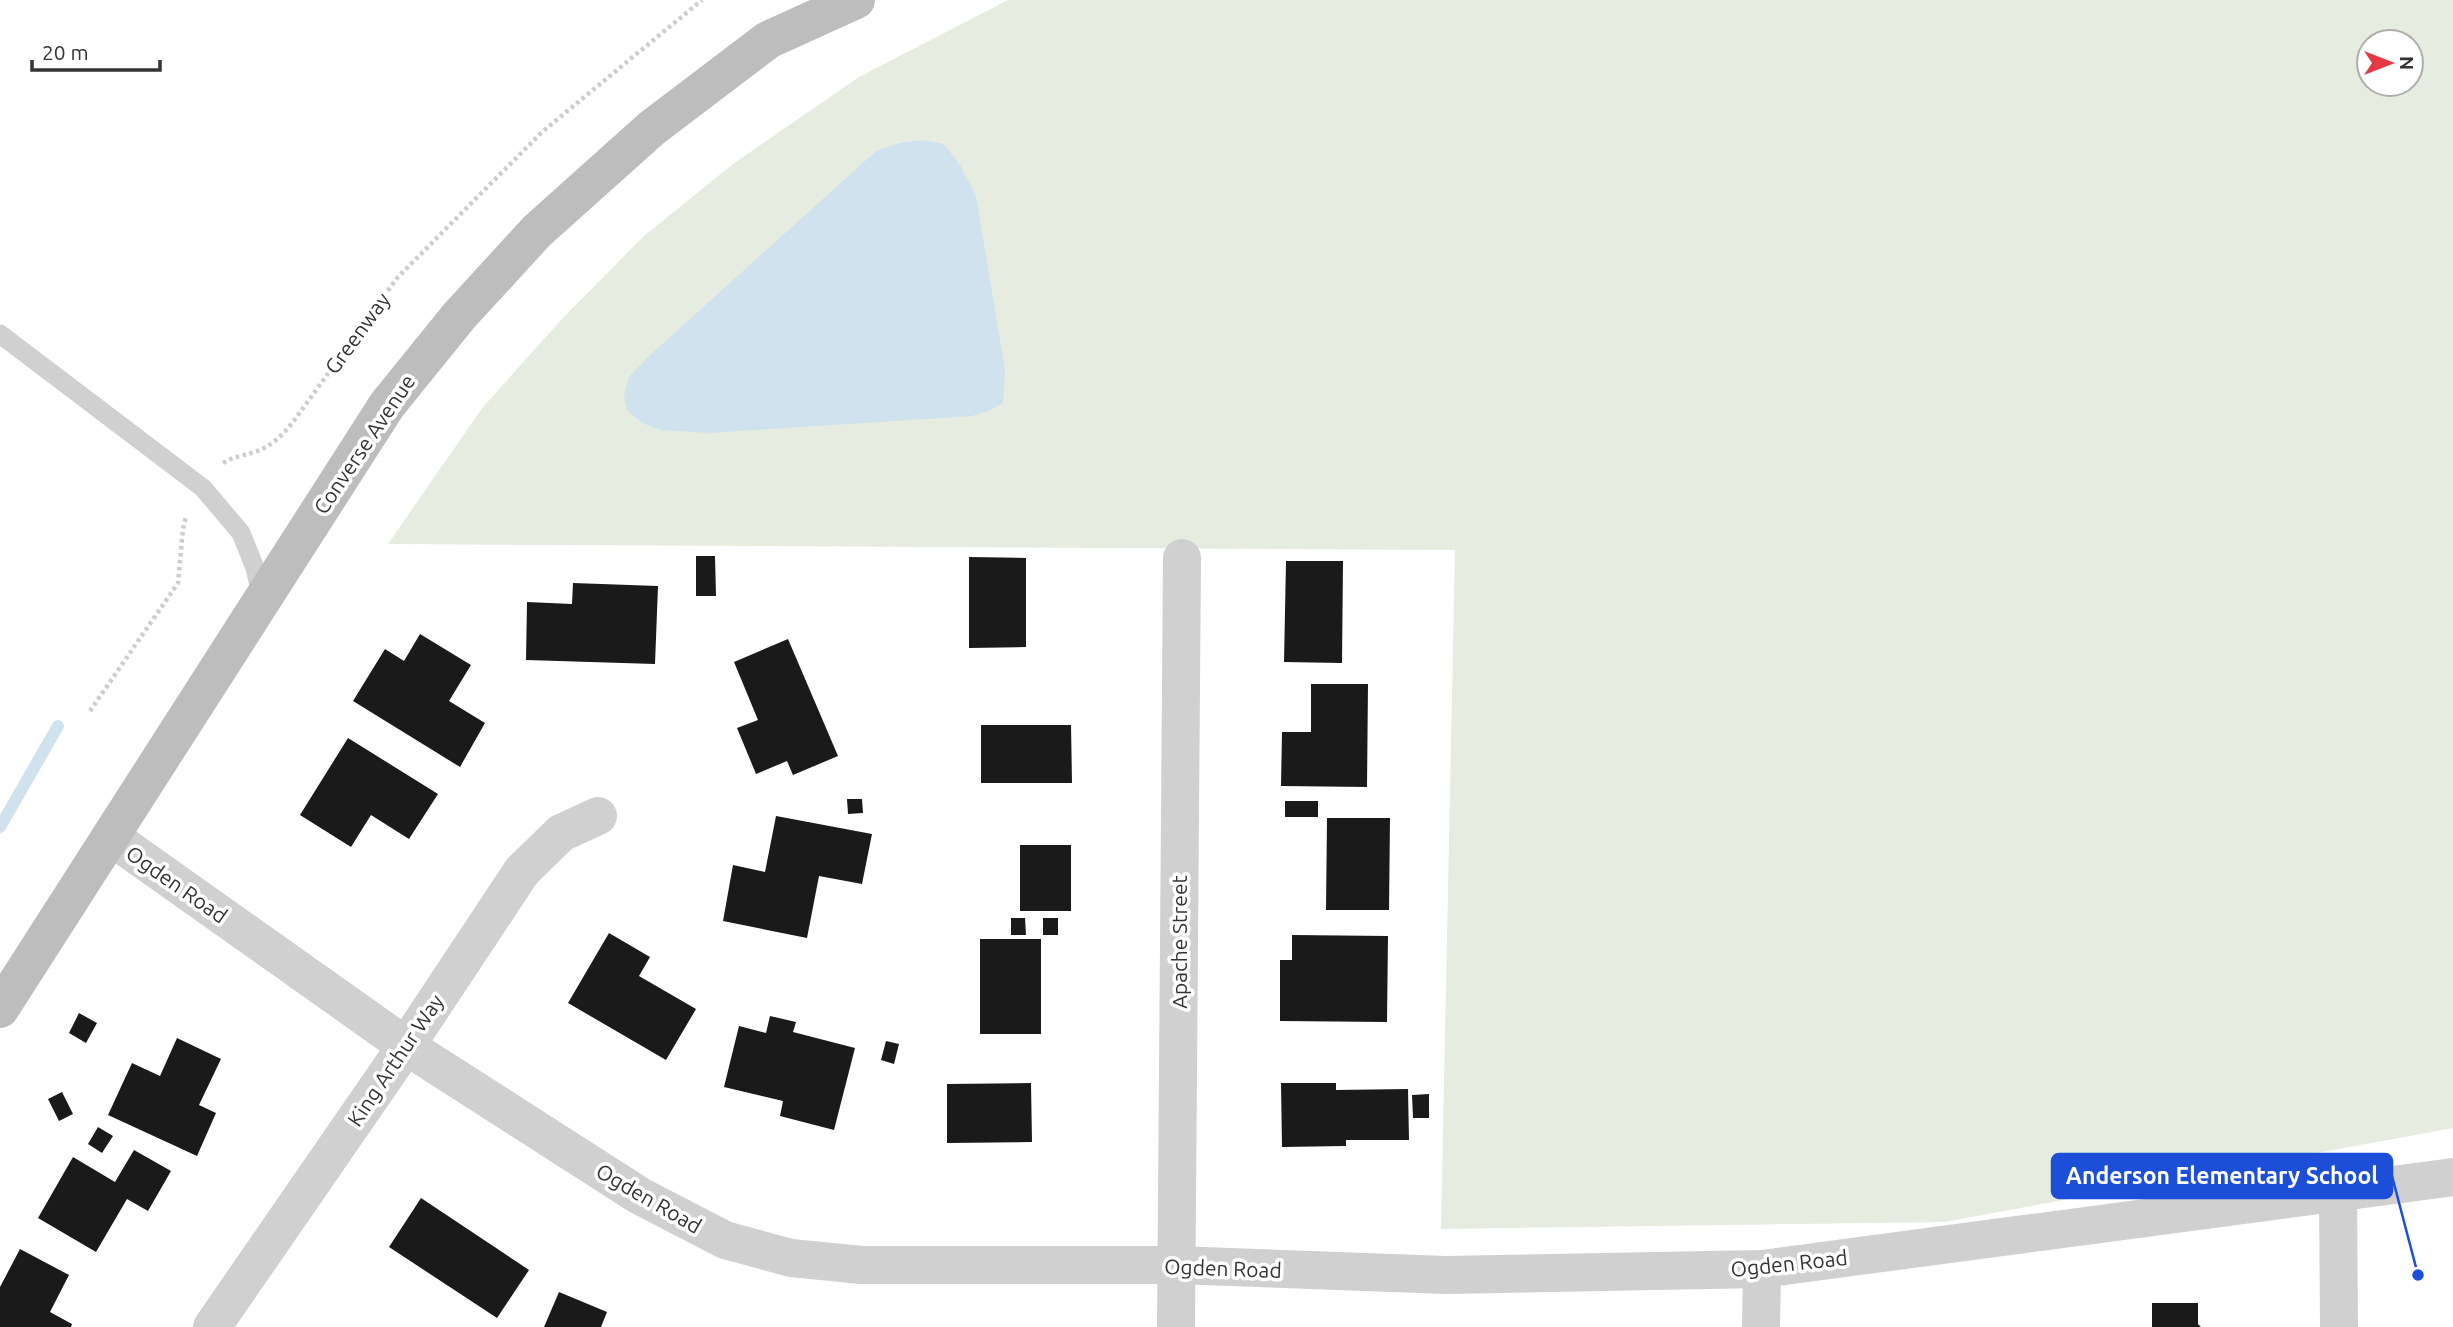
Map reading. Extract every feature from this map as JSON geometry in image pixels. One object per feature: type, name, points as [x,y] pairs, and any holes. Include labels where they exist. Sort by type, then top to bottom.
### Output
[{"type":"main road","name":"Converse Avenue","points":[[0,1009],[387,405],[459,316],[537,231],[652,128],[768,40],[856,0]]},
{"type":"street","name":"Apache Street","points":[[1176,1327],[1182,558]]},
{"type":"street","name":"King Arthur Way","points":[[212,1327],[406,1046],[522,871],[561,833],[598,816]]},
{"type":"street","name":"Ogden Road","points":[[111,836],[406,1046],[640,1196],[725,1240],[791,1258],[863,1265],[1176,1265],[1446,1275],[1762,1269],[2453,1177]]},
{"type":"street","points":[[2338,1192],[2339,1327]]},
{"type":"street","points":[[1761,1327],[1762,1269]]},
{"type":"lane","points":[[0,334],[203,488],[234,523],[248,547],[262,598]]},
{"type":"path","name":"Greenway","points":[[90,711],[178,583],[185,520],[203,488],[223,463],[238,455],[264,448],[281,435],[397,278],[542,132],[702,0]]},
{"type":"shaded area","points":[[1008,0],[2453,0],[2453,1128],[1944,1222],[1441,1229],[1455,550],[388,544],[483,407],[561,320],[644,236],[733,164],[859,77]]},
{"type":"water","points":[[923,140],[944,144],[960,165],[976,196],[1005,370],[1003,403],[972,416],[709,433],[661,430],[642,423],[627,410],[624,396],[629,377],[649,356],[876,151],[900,143]]},
{"type":"building","points":[[696,556],[715,556],[716,596],[696,596]]},
{"type":"building","points":[[969,557],[1026,558],[1026,647],[969,648]]},
{"type":"building","points":[[1286,561],[1343,561],[1342,663],[1284,662]]},
{"type":"building","points":[[573,583],[658,586],[655,664],[526,660],[527,602],[572,604]]},
{"type":"building","points":[[420,634],[471,665],[449,701],[485,723],[460,767],[353,701],[385,649],[404,661]]},
{"type":"building","points":[[788,639],[838,756],[793,775],[787,761],[756,774],[737,728],[758,720],[734,662]]},
{"type":"building","points":[[1311,684],[1368,684],[1367,787],[1281,786],[1282,732],[1311,732]]},
{"type":"building","points":[[981,725],[1071,725],[1072,783],[981,783]]},
{"type":"building","points":[[348,738],[438,794],[409,839],[371,815],[351,847],[300,815]]},
{"type":"building","points":[[847,799],[862,799],[863,813],[848,814]]},
{"type":"building","points":[[1285,801],[1318,801],[1318,817],[1285,817]]},
{"type":"building","points":[[776,816],[872,834],[862,884],[819,876],[807,938],[723,921],[733,865],[765,872]]},
{"type":"building","points":[[1327,818],[1390,818],[1389,910],[1326,910]]},
{"type":"building","points":[[1020,845],[1071,845],[1071,911],[1020,911]]},
{"type":"building","points":[[1011,918],[1025,918],[1026,935],[1011,935]]},
{"type":"building","points":[[1043,918],[1058,918],[1058,935],[1043,935]]},
{"type":"building","points":[[609,933],[650,957],[639,976],[696,1009],[666,1060],[568,1003]]},
{"type":"building","points":[[1292,935],[1388,936],[1387,1022],[1280,1021],[1280,960],[1292,960]]},
{"type":"building","points":[[980,939],[1041,939],[1041,1034],[980,1034]]},
{"type":"building","points":[[79,1013],[97,1023],[86,1043],[69,1033]]},
{"type":"building","points":[[770,1016],[796,1022],[793,1032],[855,1048],[834,1130],[780,1116],[783,1101],[724,1087],[739,1026],[766,1033]]},
{"type":"building","points":[[177,1038],[221,1059],[199,1105],[216,1113],[197,1156],[108,1115],[132,1063],[160,1076]]},
{"type":"building","points":[[886,1041],[899,1044],[894,1064],[881,1060]]},
{"type":"building","points":[[1031,1083],[1032,1142],[947,1143],[947,1084]]},
{"type":"building","points":[[1281,1083],[1336,1083],[1336,1090],[1408,1089],[1409,1140],[1346,1140],[1346,1146],[1282,1147]]},
{"type":"building","points":[[62,1092],[73,1114],[59,1121],[48,1099]]},
{"type":"building","points":[[1429,1094],[1429,1118],[1413,1118],[1412,1095]]},
{"type":"building","points":[[98,1127],[113,1136],[102,1153],[88,1144]]},
{"type":"building","points":[[134,1150],[171,1171],[148,1211],[127,1199],[96,1252],[38,1218],[73,1157],[115,1182]]},
{"type":"building","points":[[421,1198],[529,1270],[497,1318],[389,1247]]},
{"type":"building","points":[[20,1249],[69,1275],[50,1312],[72,1324],[71,1327],[0,1327],[0,1287]]},
{"type":"building","points":[[559,1292],[607,1312],[601,1327],[544,1327]]},
{"type":"building","points":[[2152,1303],[2198,1303],[2198,1324],[2201,1327],[2152,1327]]},
{"type":"waterway","points":[[0,827],[58,726]]},
{"type":"place","name":"Anderson Elementary School","points":[[2418,1275]]}]
